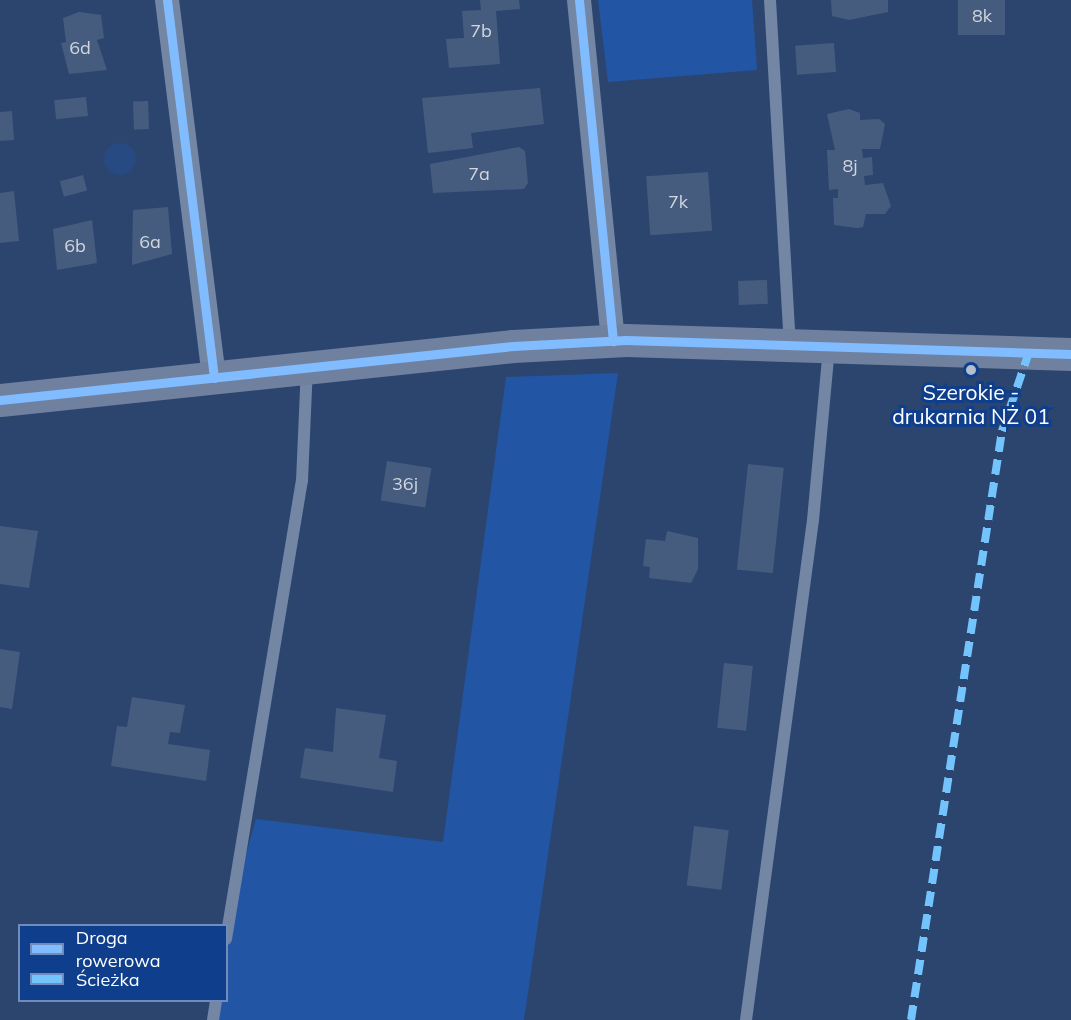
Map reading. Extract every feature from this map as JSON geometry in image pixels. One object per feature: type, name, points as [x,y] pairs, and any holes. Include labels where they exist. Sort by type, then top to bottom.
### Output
[{"type":"street","points":[[167,0],[214,378]]},
{"type":"street","points":[[579,0],[613,341]]},
{"type":"street","points":[[0,400],[307,368],[613,341],[830,343],[1071,354]]},
{"type":"lane","points":[[770,0],[790,342]]},
{"type":"lane","points":[[746,1020],[813,520],[830,343]]},
{"type":"lane","points":[[228,927],[302,481],[307,368]]},
{"type":"lane","points":[[213,1020],[216,1002]]},
{"type":"shaded area","points":[[598,0],[752,0],[757,70],[608,82]]},
{"type":"shaded area","points":[[120,143],[131,148],[136,159],[131,170],[120,175],[109,170],[104,159],[109,148]]},
{"type":"shaded area","points":[[618,373],[524,1020],[207,1020],[210,1002],[228,1002],[226,924],[256,819],[443,842],[506,377]]},
{"type":"building","points":[[480,0],[519,0],[520,9],[496,11],[500,64],[449,68],[446,39],[464,38],[462,11],[481,10]]},
{"type":"building","points":[[831,0],[888,0],[888,12],[849,20],[832,16]]},
{"type":"building","points":[[958,0],[1005,0],[1005,35],[958,35]]},
{"type":"building","points":[[79,12],[101,15],[104,38],[97,40],[107,70],[69,74],[61,43],[66,42],[63,18]]},
{"type":"building","points":[[834,43],[836,72],[797,75],[795,46]]},
{"type":"building","points":[[540,88],[544,124],[471,133],[473,148],[428,153],[422,98]]},
{"type":"building","points":[[86,97],[88,116],[56,119],[54,100]]},
{"type":"building","points":[[148,101],[149,129],[134,130],[133,102]]},
{"type":"building","points":[[849,109],[860,113],[860,120],[879,119],[885,124],[880,149],[862,149],[863,158],[872,157],[873,175],[864,176],[865,185],[883,183],[891,206],[885,214],[866,214],[863,227],[857,228],[834,225],[833,198],[838,198],[838,189],[829,190],[827,150],[835,150],[827,114]]},
{"type":"building","points":[[12,111],[14,140],[0,141],[0,112]]},
{"type":"building","points":[[519,147],[525,151],[528,183],[524,189],[433,193],[430,164]]},
{"type":"building","points":[[708,172],[712,231],[650,235],[646,176]]},
{"type":"building","points":[[83,175],[87,190],[64,197],[60,181]]},
{"type":"building","points":[[14,191],[19,241],[0,243],[0,193]]},
{"type":"building","points":[[168,207],[172,254],[132,265],[133,210]]},
{"type":"building","points":[[92,220],[97,263],[57,270],[53,229]]},
{"type":"building","points":[[767,280],[768,304],[739,305],[738,281]]},
{"type":"building","points":[[387,461],[431,468],[425,508],[381,501]]},
{"type":"building","points":[[748,464],[784,468],[773,573],[737,569]]},
{"type":"building","points":[[0,526],[38,531],[29,588],[0,584]]},
{"type":"building","points":[[667,531],[698,538],[698,569],[691,583],[649,578],[650,567],[643,566],[646,539],[665,541]]},
{"type":"building","points":[[0,649],[20,652],[12,709],[0,707]]},
{"type":"building","points":[[724,663],[753,666],[746,731],[717,728]]},
{"type":"building","points":[[132,697],[185,705],[180,733],[170,732],[168,744],[210,750],[206,781],[111,766],[117,726],[127,727]]},
{"type":"building","points":[[336,708],[386,715],[379,758],[397,761],[393,792],[300,778],[305,748],[333,752]]},
{"type":"building","points":[[694,826],[729,830],[721,890],[687,886]]},
{"type":"marked path","points":[[911,1020],[1002,431],[1029,352]]},
{"type":"cycle path","points":[[167,0],[214,378]]},
{"type":"cycle path","points":[[579,0],[613,341]]},
{"type":"cycle path","points":[[0,400],[513,346],[626,340],[1071,354]]},
{"type":"place","name":"Szerokie - drukarnia NŻ 01","points":[[971,370]]}]
